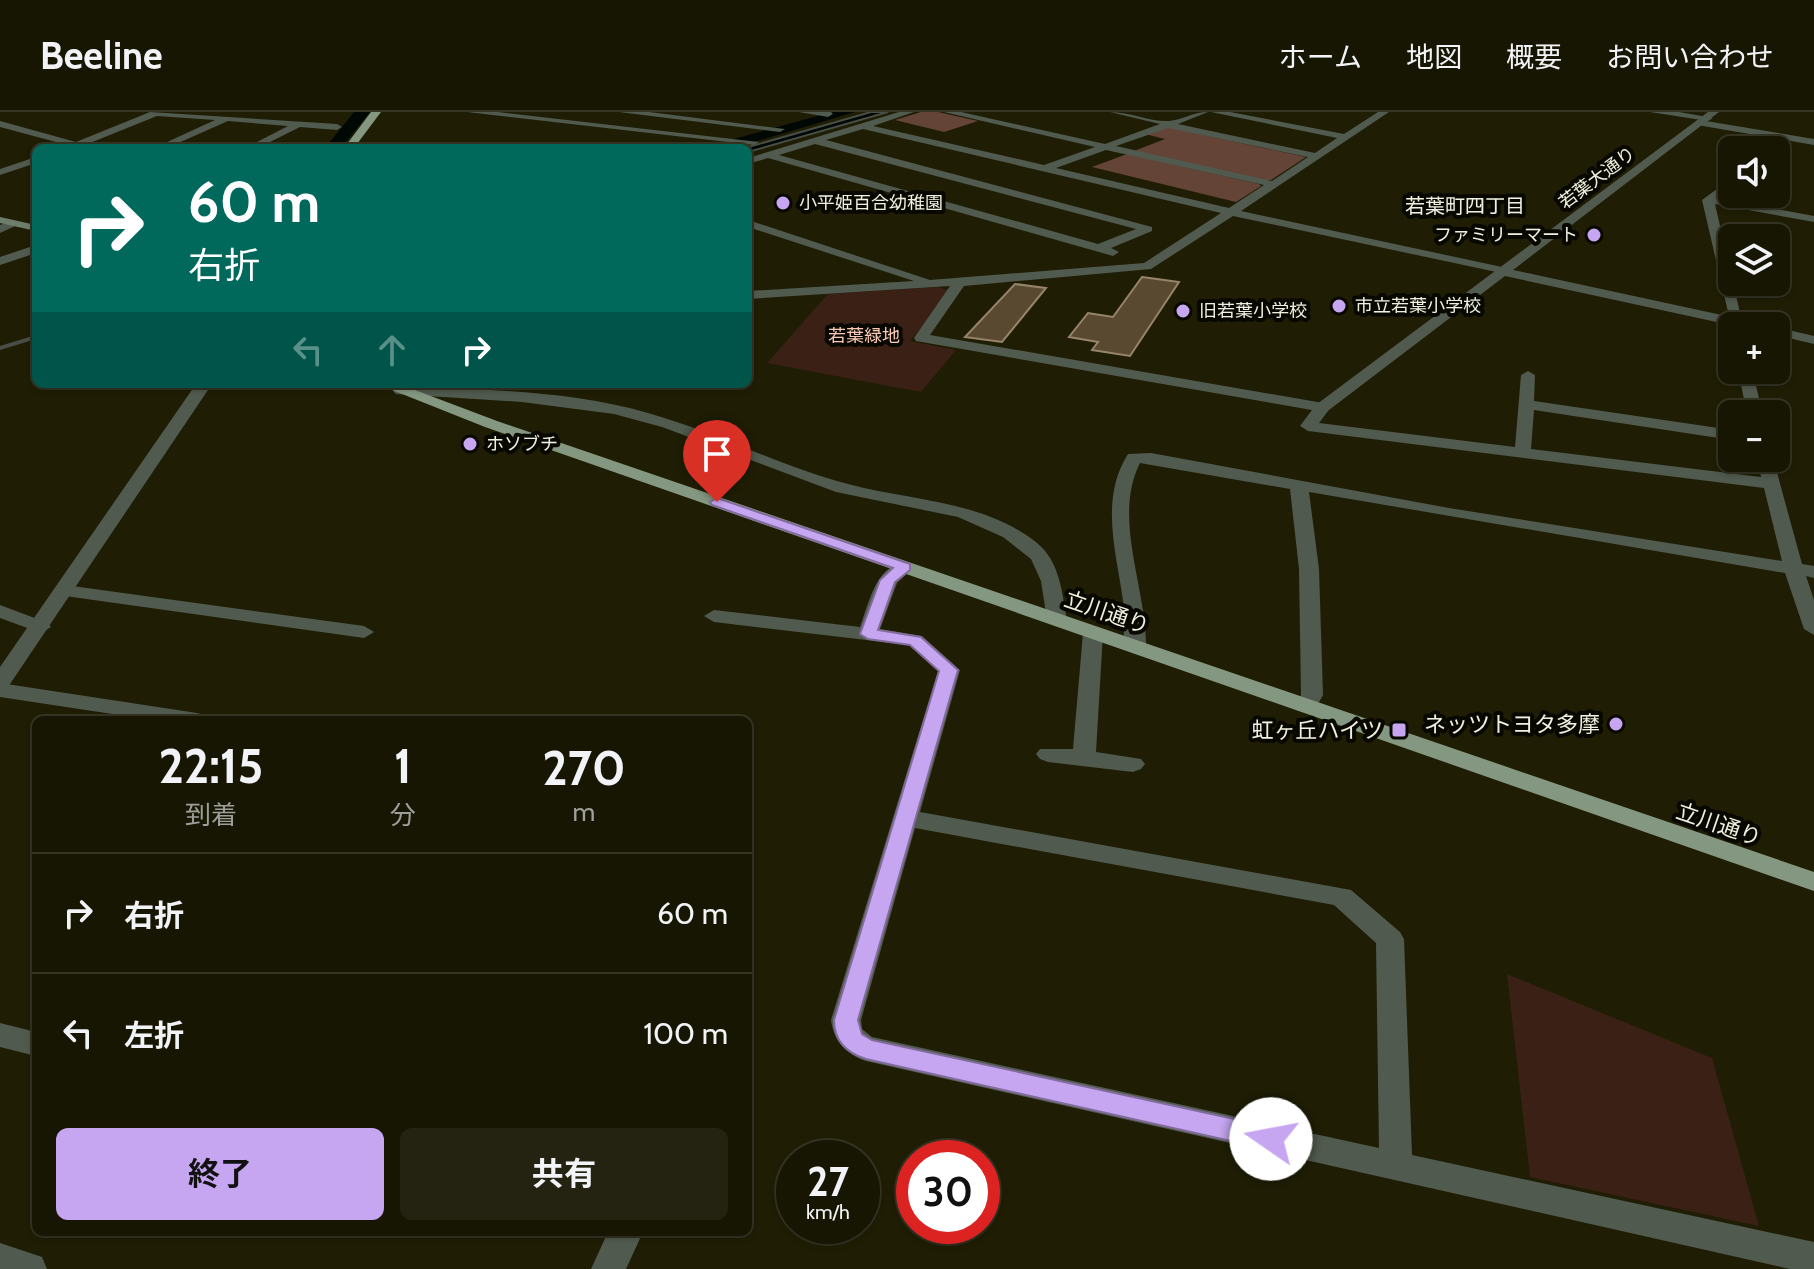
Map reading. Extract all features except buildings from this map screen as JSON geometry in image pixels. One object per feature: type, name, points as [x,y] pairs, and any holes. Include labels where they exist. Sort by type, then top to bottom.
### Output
[{"type":"main road","points":[[352,144],[376,112]]},
{"type":"main road","points":[[0,220],[32,226]]},
{"type":"main road","name":"立川通り","points":[[396,388],[1814,882]]},
{"type":"street","points":[[78,144],[157,112],[337,127]]},
{"type":"street","points":[[472,112],[751,142]]},
{"type":"street","points":[[539,127],[572,112]]},
{"type":"street","points":[[624,112],[780,129]]},
{"type":"street","points":[[725,123],[747,112]]},
{"type":"street","points":[[804,112],[828,114]]},
{"type":"street","points":[[752,160],[909,112]]},
{"type":"street","points":[[949,112],[1272,184]]},
{"type":"street","points":[[976,118],[996,112]]},
{"type":"street","points":[[1115,112],[1316,156]]},
{"type":"street","points":[[1041,170],[1203,112]]},
{"type":"street","points":[[1216,112],[1344,137]]},
{"type":"street","points":[[752,295],[1137,268],[1152,263],[1384,112]]},
{"type":"street","points":[[1655,112],[1707,118],[1779,136]]},
{"type":"street","name":"若葉大通り","points":[[1323,407],[1707,118]]},
{"type":"street","points":[[169,144],[229,119]]},
{"type":"street","points":[[0,124],[66,144]]},
{"type":"street","points":[[258,144],[299,124]]},
{"type":"street","points":[[862,126],[1041,170],[1718,320]]},
{"type":"street","points":[[1790,138],[1814,142]]},
{"type":"street","points":[[813,140],[1148,229],[1099,248]]},
{"type":"street","points":[[768,155],[1152,263]]},
{"type":"street","points":[[0,172],[32,161]]},
{"type":"street","points":[[912,196],[963,180]]},
{"type":"street","points":[[1708,200],[1718,192]]},
{"type":"street","points":[[1708,200],[1814,219]]},
{"type":"street","points":[[1708,200],[1733,312]]},
{"type":"street","points":[[0,229],[16,223]]},
{"type":"street","points":[[752,224],[936,283]]},
{"type":"street","points":[[0,261],[32,250]]},
{"type":"street","points":[[960,282],[921,338],[1323,407],[1308,426],[1772,484]]},
{"type":"street","points":[[1790,334],[1814,340]]},
{"type":"street","points":[[1523,452],[1528,375]]},
{"type":"street","points":[[0,682],[41,627],[201,388]]},
{"type":"street","points":[[405,388],[517,397],[640,415],[840,488],[890,499],[929,503],[985,519],[1031,548],[1049,569],[1057,620]]},
{"type":"street","points":[[1526,404],[1718,433]]},
{"type":"street","points":[[1135,647],[1121,516],[1124,479],[1127,467],[1134,458],[1151,458],[1298,486],[1814,572]]},
{"type":"street","points":[[1769,472],[1793,567],[1814,629]]},
{"type":"street","points":[[1298,486],[1302,496],[1309,569],[1312,695],[1306,706]]},
{"type":"street","points":[[868,634],[888,580],[904,567]]},
{"type":"street","points":[[65,591],[364,632]]},
{"type":"street","points":[[0,611],[41,627]]},
{"type":"street","points":[[714,616],[915,640],[949,670],[846,1020],[846,1031],[853,1041],[866,1049],[1814,1258]]},
{"type":"street","points":[[1084,758],[1093,633]]},
{"type":"street","points":[[0,690],[171,716]]},
{"type":"street","points":[[1048,754],[1133,764]]},
{"type":"street","points":[[905,818],[1342,897],[1390,939],[1396,1166]]},
{"type":"street","points":[[0,1035],[32,1043]]},
{"type":"street","points":[[608,1269],[624,1236]]},
{"type":"street","points":[[0,1259],[30,1269]]},
{"type":"green space","name":"若葉緑地","points":[[938,287],[953,292],[910,341],[956,350],[921,392],[767,363],[828,294]]},
{"type":"green space","points":[[1507,974],[1712,1058],[1759,1226],[1530,1177]]},
{"type":"shaded area","points":[[871,112],[888,112],[752,151],[752,146]]},
{"type":"shaded area","points":[[921,112],[938,112],[978,121],[944,132],[895,120]]},
{"type":"shaded area","points":[[1163,128],[1306,157],[1271,180],[1264,180],[1134,151],[1165,139],[1145,134]]},
{"type":"shaded area","points":[[1127,154],[1261,186],[1236,202],[1092,167]]},
{"type":"waterway","points":[[336,144],[357,120],[353,119],[363,112]]},
{"type":"waterway","points":[[732,144],[848,112]]},
{"type":"waterway","points":[[0,348],[32,338]]},
{"type":"place","name":"小平姫百合幼稚園","points":[[783,203]]},
{"type":"place","name":"ファミリーマート","points":[[1594,235]]},
{"type":"place","name":"市立若葉小学校","points":[[1339,306]]},
{"type":"place","name":"旧若葉小学校","points":[[1183,311]]},
{"type":"place","name":"ホソブチ","points":[[470,444]]},
{"type":"place","name":"ネッツトヨタ多摩","points":[[1616,724]]},
{"type":"place","name":"虹ヶ丘ハイツ","points":[[1399,730]]},
{"type":"district","name":"若葉町四丁目","points":[[1465,206]]},
{"type":"route","points":[[717,502],[904,567],[888,580],[868,634],[915,640],[949,670],[846,1020],[846,1031],[853,1041],[866,1049],[1271,1139]]}]
